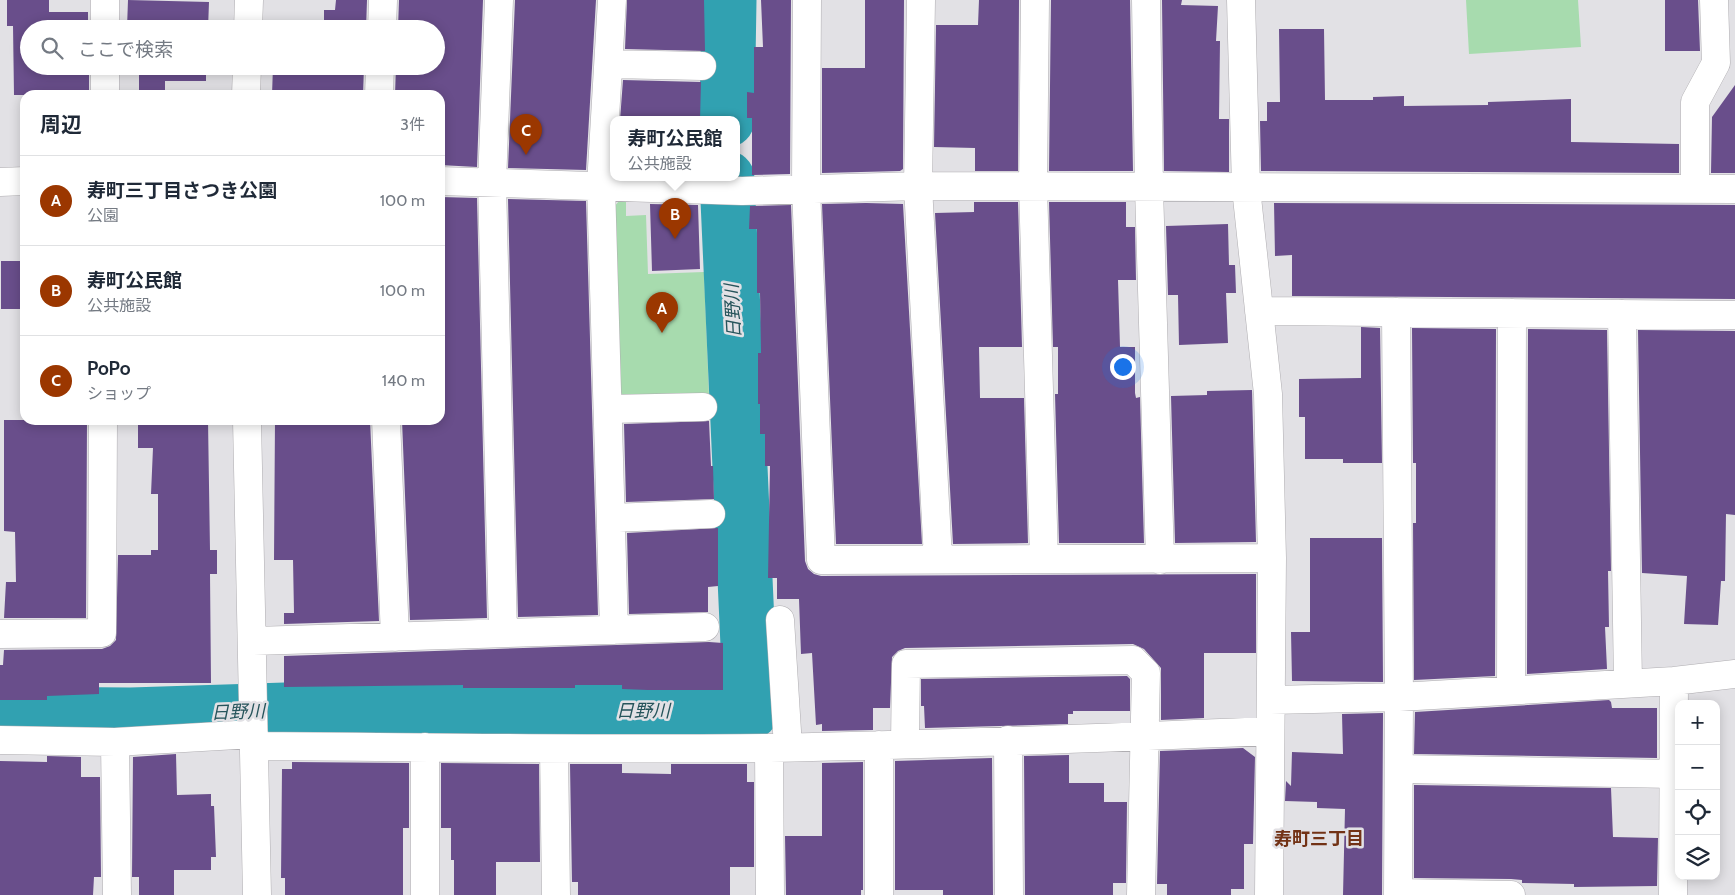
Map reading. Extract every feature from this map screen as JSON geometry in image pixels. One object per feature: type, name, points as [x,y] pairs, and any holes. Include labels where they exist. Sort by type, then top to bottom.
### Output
[{"type":"street","points":[[105,0],[105,20]]},
{"type":"street","points":[[248,20],[249,0]]},
{"type":"street","points":[[382,20],[383,0]]},
{"type":"street","points":[[498,0],[492,182],[503,633]]},
{"type":"street","points":[[612,0],[610,64],[601,186],[614,630]]},
{"type":"street","points":[[807,0],[806,188],[821,560],[1160,560],[1272,558]]},
{"type":"street","points":[[921,0],[918,186],[938,559]]},
{"type":"street","points":[[1035,0],[1033,187],[1044,559]]},
{"type":"street","points":[[1146,0],[1149,188],[1160,560]]},
{"type":"street","points":[[1241,0],[1246,188],[1268,394],[1272,558],[1269,895]]},
{"type":"street","points":[[1695,189],[1695,102],[1716,63],[1714,0]]},
{"type":"street","points":[[610,64],[702,66]]},
{"type":"street","points":[[105,75],[105,90]]},
{"type":"street","points":[[246,90],[247,75]]},
{"type":"street","points":[[379,90],[380,75]]},
{"type":"street","points":[[445,181],[742,191],[918,186],[1735,190]]},
{"type":"street","points":[[0,182],[20,182]]},
{"type":"street","points":[[1259,311],[1735,315]]},
{"type":"street","points":[[1396,312],[1399,697],[1398,894],[1511,895]]},
{"type":"street","points":[[1511,690],[1512,313]]},
{"type":"street","points":[[1622,314],[1628,683]]},
{"type":"street","points":[[609,409],[703,407]]},
{"type":"street","points":[[0,634],[102,633],[103,425]]},
{"type":"street","points":[[247,425],[257,895]]},
{"type":"street","points":[[386,425],[395,637]]},
{"type":"street","points":[[612,518],[712,514]]},
{"type":"street","points":[[770,895],[778,748],[780,620]]},
{"type":"street","points":[[252,641],[705,627]]},
{"type":"street","points":[[905,744],[906,664],[1133,660],[1146,673],[1141,895]]},
{"type":"street","points":[[1271,700],[1399,697],[1674,681],[1735,674]]},
{"type":"street","points":[[1673,895],[1674,681]]},
{"type":"street","points":[[0,740],[115,742],[254,740],[425,747],[554,749],[778,748],[1269,731]]},
{"type":"street","points":[[1008,740],[1009,895]]},
{"type":"street","points":[[115,742],[117,895]]},
{"type":"street","points":[[879,745],[880,895]]},
{"type":"street","points":[[425,747],[425,895]]},
{"type":"street","points":[[554,749],[556,895]]},
{"type":"street","points":[[1399,768],[1674,774]]},
{"type":"green space","points":[[1466,0],[1578,0],[1581,47],[1469,54]]},
{"type":"green space","points":[[620,200],[626,200],[626,216],[646,215],[648,274],[704,272],[709,395],[626,399],[620,392],[613,208]]},
{"type":"building","points":[[7,0],[49,0],[49,12],[88,12],[88,20],[20,20],[20,75],[89,75],[89,90],[20,90],[20,95],[14,95],[13,26],[7,26]]},
{"type":"building","points":[[128,0],[209,2],[208,20],[127,20]]},
{"type":"building","points":[[336,0],[367,0],[366,20],[324,20],[324,10],[335,10]]},
{"type":"building","points":[[399,0],[483,0],[477,167],[445,165],[445,90],[395,90],[396,75],[445,75],[445,20],[398,20]]},
{"type":"building","points":[[515,0],[596,0],[586,170],[508,168]]},
{"type":"building","points":[[627,0],[704,0],[705,51],[625,49]]},
{"type":"building","points":[[761,0],[791,0],[790,174],[752,175],[752,118],[747,118],[747,92],[754,93],[754,47],[763,47]]},
{"type":"building","points":[[865,0],[904,0],[903,169],[900,171],[822,173],[822,68],[865,68]]},
{"type":"building","points":[[979,0],[1019,0],[1018,171],[975,171],[975,148],[934,147],[936,25],[978,25]]},
{"type":"building","points":[[1051,0],[1130,0],[1133,171],[1049,171]]},
{"type":"building","points":[[1162,0],[1182,0],[1181,5],[1218,6],[1216,41],[1220,41],[1219,119],[1229,119],[1229,172],[1164,171]]},
{"type":"building","points":[[1665,0],[1698,0],[1700,51],[1665,51]]},
{"type":"building","points":[[1279,29],[1324,29],[1325,100],[1373,100],[1373,97],[1404,96],[1404,106],[1488,105],[1488,102],[1571,99],[1571,142],[1679,144],[1679,173],[1261,171],[1260,121],[1267,121],[1267,102],[1280,102]]},
{"type":"building","points":[[139,75],[206,75],[206,81],[165,81],[165,90],[139,90]]},
{"type":"building","points":[[273,75],[364,75],[363,90],[272,90]]},
{"type":"building","points":[[623,80],[701,82],[700,116],[620,116]]},
{"type":"building","points":[[1735,85],[1735,173],[1711,173],[1712,117]]},
{"type":"building","points":[[445,197],[477,198],[487,618],[410,620],[402,425],[445,425]]},
{"type":"building","points":[[508,199],[586,201],[598,615],[518,617]]},
{"type":"building","points":[[974,202],[1018,202],[1022,347],[979,347],[980,398],[1024,398],[1028,543],[953,544],[935,213],[974,212]]},
{"type":"building","points":[[1049,202],[1126,202],[1126,227],[1135,227],[1136,280],[1118,280],[1120,347],[1135,347],[1135,393],[1136,398],[1140,397],[1144,543],[1059,543],[1055,394],[1058,394],[1058,347],[1053,347]]},
{"type":"building","points":[[1274,203],[1735,205],[1735,299],[1292,296],[1292,255],[1275,256]]},
{"type":"building","points":[[650,204],[698,205],[700,269],[652,271]]},
{"type":"building","points":[[822,204],[903,204],[922,544],[836,544]]},
{"type":"building","points":[[791,205],[805,561],[808,569],[814,574],[821,576],[1256,574],[1256,653],[1204,653],[1204,718],[1161,720],[1161,668],[1144,649],[1133,644],[905,648],[898,651],[892,657],[890,708],[873,708],[873,730],[822,731],[822,724],[816,725],[812,653],[801,654],[799,599],[777,599],[777,578],[768,578],[770,466],[765,466],[765,434],[760,434],[760,404],[758,404],[758,353],[761,353],[760,293],[757,293],[757,229],[749,229],[750,206]]},
{"type":"building","points":[[1228,224],[1229,265],[1235,265],[1236,293],[1226,293],[1228,343],[1179,345],[1178,295],[1168,295],[1166,226]]},
{"type":"building","points":[[1,261],[20,261],[20,309],[1,309]]},
{"type":"building","points":[[1361,327],[1380,328],[1382,463],[1343,463],[1343,459],[1305,459],[1305,417],[1299,417],[1299,379],[1361,378]]},
{"type":"building","points":[[1412,328],[1496,329],[1495,676],[1414,680],[1413,523],[1416,523],[1416,463],[1413,463]]},
{"type":"building","points":[[1528,329],[1607,330],[1611,571],[1608,571],[1609,627],[1605,627],[1607,669],[1527,674]]},
{"type":"building","points":[[1638,330],[1735,331],[1735,515],[1726,514],[1725,581],[1721,581],[1718,625],[1684,624],[1687,576],[1642,573]]},
{"type":"building","points":[[1252,390],[1256,542],[1175,543],[1171,396],[1207,395],[1207,391]]},
{"type":"building","points":[[4,420],[20,420],[20,425],[87,425],[86,618],[4,618],[6,582],[16,582],[15,532],[4,531]]},
{"type":"building","points":[[709,421],[714,499],[626,502],[624,424]]},
{"type":"building","points":[[138,425],[208,425],[210,550],[217,550],[217,574],[210,574],[211,683],[99,683],[99,694],[47,696],[47,700],[0,700],[0,665],[3,665],[4,650],[102,649],[110,646],[116,640],[118,555],[151,555],[151,550],[158,550],[158,494],[151,494],[153,448],[138,448]]},
{"type":"building","points":[[275,425],[370,425],[379,621],[284,624],[284,613],[294,613],[293,560],[274,560]]},
{"type":"building","points":[[718,528],[718,586],[708,587],[708,612],[629,614],[627,533]]},
{"type":"building","points":[[1310,538],[1382,538],[1383,682],[1292,681],[1291,632],[1310,632]]},
{"type":"building","points":[[723,643],[723,690],[622,689],[622,685],[575,685],[575,688],[463,688],[463,685],[284,687],[284,656]]},
{"type":"building","points":[[1127,676],[1130,679],[1130,711],[1073,711],[1073,714],[1068,714],[1068,724],[925,728],[924,706],[921,706],[921,679]]},
{"type":"building","points":[[1609,700],[1612,708],[1657,708],[1657,758],[1414,754],[1415,712]]},
{"type":"building","points":[[1383,713],[1382,895],[1343,895],[1345,809],[1317,808],[1317,802],[1285,801],[1286,781],[1291,786],[1292,752],[1343,754],[1342,714]]},
{"type":"building","points":[[1243,748],[1255,757],[1253,844],[1244,844],[1244,889],[1231,889],[1231,895],[1167,895],[1167,884],[1157,884],[1160,751]]},
{"type":"building","points":[[176,754],[177,795],[211,794],[211,806],[214,806],[216,857],[211,857],[211,870],[174,870],[174,895],[139,895],[139,877],[132,877],[133,757]]},
{"type":"building","points":[[1069,755],[1069,783],[1104,783],[1104,802],[1127,802],[1126,883],[1113,883],[1113,895],[1025,895],[1024,756]]},
{"type":"building","points":[[47,756],[81,757],[81,777],[100,777],[101,877],[94,877],[93,895],[0,895],[0,761],[47,762]]},
{"type":"building","points":[[992,758],[993,895],[943,895],[943,890],[895,890],[895,761]]},
{"type":"building","points":[[292,762],[409,763],[409,828],[403,828],[403,895],[285,895],[285,878],[281,878],[282,769],[292,769]]},
{"type":"building","points":[[863,762],[863,890],[861,890],[861,895],[786,895],[785,836],[822,836],[822,763]]},
{"type":"building","points":[[441,763],[539,764],[540,862],[496,862],[496,895],[454,895],[454,860],[451,860],[451,828],[441,828]]},
{"type":"building","points":[[570,764],[622,764],[622,773],[671,774],[671,764],[747,764],[747,782],[754,782],[754,867],[730,867],[730,895],[578,895],[578,882],[572,882]]},
{"type":"building","points":[[1414,785],[1611,788],[1613,837],[1658,838],[1657,886],[1574,887],[1574,884],[1522,883],[1522,880],[1511,879],[1414,878]]},
{"type":"waterway","name":"日野川","points":[[727,116],[729,0]]},
{"type":"waterway","name":"日野川","points":[[0,714],[131,715],[316,709],[751,712],[727,181]]},
{"type":"place","name":"PoPo","points":[[526,155]]},
{"type":"place","name":"寿町公民館","points":[[675,239]]},
{"type":"place","name":"寿町三丁目さつき公園","points":[[662,333]]},
{"type":"district","name":"寿町三丁目","points":[[1319,839]]}]
